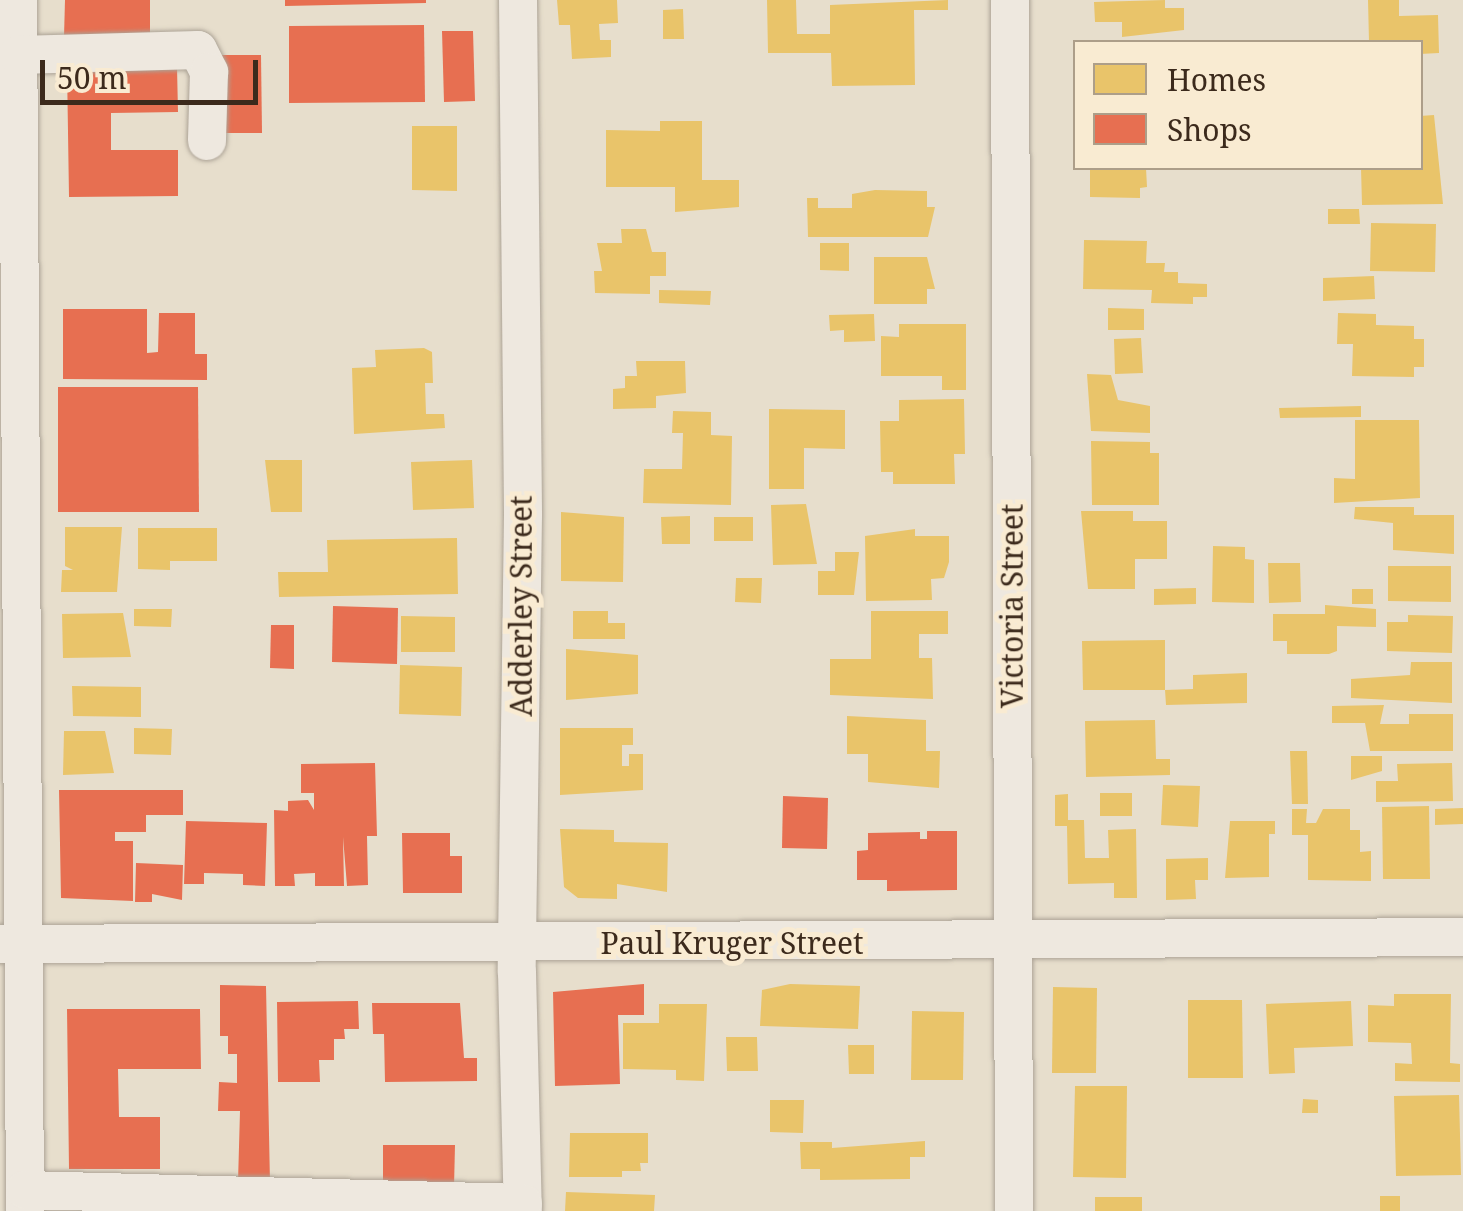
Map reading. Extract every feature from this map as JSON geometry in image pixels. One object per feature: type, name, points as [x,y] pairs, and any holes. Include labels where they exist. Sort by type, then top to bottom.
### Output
[{"type":"street","points":[[18,0],[18,55],[8,135],[11,944],[25,1201],[524,1207]]},
{"type":"street","name":"Adderley Street","points":[[518,0],[518,944],[524,1207]]},
{"type":"street","name":"Victoria Street","points":[[1010,0],[1014,1211]]},
{"type":"street","points":[[18,55],[198,50],[210,72],[207,142]]},
{"type":"street","name":"Paul Kruger Street","points":[[11,944],[1014,942],[1463,936]]},
{"type":"building: Homes","points":[[557,0],[617,0],[618,23],[599,24],[600,40],[611,40],[611,57],[572,59],[570,25],[559,25]]},
{"type":"building: Homes","points":[[767,0],[796,0],[797,34],[830,34],[830,5],[948,0],[948,10],[914,10],[915,85],[832,86],[831,53],[768,53]]},
{"type":"building: Homes","points":[[1165,0],[1165,8],[1184,8],[1184,30],[1122,37],[1122,22],[1095,22],[1094,2]]},
{"type":"building: Homes","points":[[1368,0],[1399,0],[1399,16],[1438,15],[1439,53],[1423,54],[1423,40],[1369,40]]},
{"type":"building: Homes","points":[[683,9],[684,39],[663,39],[663,10]]},
{"type":"building: Homes","points":[[1434,115],[1443,204],[1362,205],[1361,170],[1423,170],[1423,116]]},
{"type":"building: Homes","points":[[660,121],[702,121],[702,180],[739,180],[739,207],[675,212],[675,187],[606,187],[606,130],[660,131]]},
{"type":"building: Homes","points":[[412,126],[457,126],[457,191],[412,190]]},
{"type":"building: Homes","points":[[1090,170],[1146,170],[1147,187],[1140,188],[1140,198],[1090,197]]},
{"type":"building: Homes","points":[[875,190],[927,191],[927,207],[935,207],[928,237],[808,237],[807,198],[818,198],[818,208],[852,208],[852,194]]},
{"type":"building: Homes","points":[[1328,209],[1359,209],[1360,224],[1328,224]]},
{"type":"building: Homes","points":[[1371,223],[1436,224],[1435,272],[1370,271]]},
{"type":"building: Homes","points":[[621,229],[646,229],[652,252],[666,252],[666,276],[650,276],[650,294],[595,293],[594,271],[602,271],[597,243],[622,243]]},
{"type":"building: Homes","points":[[1084,240],[1147,241],[1146,263],[1165,263],[1164,272],[1178,272],[1178,283],[1207,284],[1207,297],[1193,297],[1193,304],[1151,303],[1152,290],[1083,289]]},
{"type":"building: Homes","points":[[820,243],[849,243],[849,271],[820,270]]},
{"type":"building: Homes","points":[[874,257],[927,257],[935,289],[927,289],[927,304],[874,304]]},
{"type":"building: Homes","points":[[1374,276],[1375,299],[1323,301],[1323,278]]},
{"type":"building: Homes","points":[[659,290],[711,291],[710,305],[659,303]]},
{"type":"building: Homes","points":[[1108,308],[1144,309],[1144,330],[1108,330]]},
{"type":"building: Homes","points":[[1338,313],[1376,314],[1376,325],[1414,326],[1414,339],[1424,339],[1424,367],[1414,367],[1414,377],[1352,376],[1353,344],[1337,344]]},
{"type":"building: Homes","points":[[874,314],[875,341],[844,342],[844,330],[830,331],[829,315]]},
{"type":"building: Homes","points":[[899,324],[966,324],[966,390],[942,390],[942,376],[881,376],[881,336],[899,337]]},
{"type":"building: Homes","points":[[1141,338],[1143,373],[1115,374],[1114,339]]},
{"type":"building: Homes","points":[[424,348],[432,352],[433,383],[425,383],[426,414],[444,414],[445,428],[354,434],[352,368],[376,367],[375,350]]},
{"type":"building: Homes","points":[[636,361],[685,361],[686,393],[656,396],[656,408],[613,409],[613,389],[625,388],[625,376],[637,376]]},
{"type":"building: Homes","points":[[1087,374],[1111,375],[1118,400],[1150,406],[1150,433],[1091,431]]},
{"type":"building: Homes","points":[[964,399],[965,454],[954,454],[955,484],[893,484],[893,472],[881,472],[880,421],[899,421],[899,400]]},
{"type":"building: Homes","points":[[1361,406],[1361,417],[1280,418],[1279,408]]},
{"type":"building: Homes","points":[[769,409],[845,410],[845,449],[804,448],[804,489],[769,489]]},
{"type":"building: Homes","points":[[673,411],[711,412],[711,435],[732,436],[731,505],[643,503],[644,469],[682,469],[683,433],[672,433]]},
{"type":"building: Homes","points":[[1355,420],[1419,420],[1420,498],[1334,503],[1334,478],[1355,479]]},
{"type":"building: Homes","points":[[1091,441],[1150,442],[1150,453],[1159,453],[1159,505],[1092,505]]},
{"type":"building: Homes","points":[[265,460],[302,460],[302,512],[271,512]]},
{"type":"building: Homes","points":[[472,460],[474,508],[413,510],[411,462]]},
{"type":"building: Homes","points":[[806,504],[817,564],[773,565],[771,505]]},
{"type":"building: Homes","points":[[1355,507],[1414,507],[1414,515],[1454,515],[1454,554],[1393,550],[1393,523],[1354,519]]},
{"type":"building: Homes","points":[[1081,511],[1133,511],[1133,521],[1167,521],[1167,559],[1135,559],[1135,589],[1088,589]]},
{"type":"building: Homes","points":[[561,512],[624,517],[623,582],[561,581]]},
{"type":"building: Homes","points":[[690,516],[690,544],[662,544],[661,517]]},
{"type":"building: Homes","points":[[714,517],[753,517],[753,541],[714,541]]},
{"type":"building: Homes","points":[[65,527],[122,527],[117,592],[61,592],[62,570],[73,570],[65,566]]},
{"type":"building: Homes","points":[[138,528],[217,528],[217,561],[170,561],[170,570],[138,569]]},
{"type":"building: Homes","points":[[915,529],[915,536],[949,536],[949,562],[944,578],[931,579],[932,600],[866,601],[865,536]]},
{"type":"building: Homes","points":[[457,538],[458,594],[279,597],[278,572],[328,572],[327,540]]},
{"type":"building: Homes","points":[[1213,546],[1245,547],[1245,559],[1254,560],[1254,603],[1212,602]]},
{"type":"building: Homes","points":[[835,552],[859,552],[854,595],[818,595],[818,571],[835,571]]},
{"type":"building: Homes","points":[[1268,563],[1300,563],[1301,602],[1269,603]]},
{"type":"building: Homes","points":[[1388,566],[1451,566],[1451,602],[1388,601]]},
{"type":"building: Homes","points":[[736,578],[762,578],[761,603],[735,602]]},
{"type":"building: Homes","points":[[1196,588],[1196,604],[1154,605],[1154,589]]},
{"type":"building: Homes","points":[[1352,589],[1373,589],[1373,604],[1352,604]]},
{"type":"building: Homes","points":[[1325,605],[1376,609],[1376,627],[1337,626],[1337,651],[1329,654],[1287,654],[1287,641],[1273,641],[1273,614],[1325,614]]},
{"type":"building: Homes","points":[[134,609],[172,609],[171,627],[134,626]]},
{"type":"building: Homes","points":[[573,611],[608,611],[608,623],[625,623],[625,639],[573,639]]},
{"type":"building: Homes","points":[[871,611],[948,611],[948,634],[919,634],[919,658],[932,658],[933,699],[830,695],[830,659],[871,659]]},
{"type":"building: Homes","points":[[123,613],[131,657],[63,658],[62,614]]},
{"type":"building: Homes","points":[[1408,615],[1453,616],[1452,653],[1387,651],[1387,622],[1408,622]]},
{"type":"building: Homes","points":[[401,616],[455,617],[455,652],[401,652]]},
{"type":"building: Homes","points":[[1165,640],[1165,690],[1083,690],[1082,641]]},
{"type":"building: Homes","points":[[566,649],[638,655],[638,694],[566,700]]},
{"type":"building: Homes","points":[[1411,662],[1452,662],[1452,703],[1351,698],[1351,679],[1410,675]]},
{"type":"building: Homes","points":[[400,665],[462,667],[461,716],[399,714]]},
{"type":"building: Homes","points":[[1247,673],[1247,703],[1166,705],[1165,690],[1193,689],[1193,675]]},
{"type":"building: Homes","points":[[72,686],[141,687],[141,717],[73,716]]},
{"type":"building: Homes","points":[[1384,705],[1380,724],[1409,724],[1409,714],[1453,714],[1453,751],[1370,751],[1365,723],[1332,723],[1332,706]]},
{"type":"building: Homes","points":[[847,716],[926,720],[926,751],[940,751],[939,788],[868,782],[868,754],[847,754]]},
{"type":"building: Homes","points":[[1155,720],[1156,759],[1170,759],[1170,775],[1086,777],[1085,721]]},
{"type":"building: Homes","points":[[134,728],[172,729],[171,755],[134,754]]},
{"type":"building: Homes","points":[[560,728],[633,728],[633,745],[622,745],[622,766],[629,766],[629,754],[643,754],[643,790],[560,795]]},
{"type":"building: Homes","points":[[64,731],[105,731],[114,773],[63,775]]},
{"type":"building: Homes","points":[[1290,751],[1307,751],[1308,804],[1292,804]]},
{"type":"building: Homes","points":[[1351,756],[1382,756],[1382,771],[1351,780]]},
{"type":"building: Homes","points":[[1452,763],[1453,801],[1376,802],[1376,781],[1398,781],[1397,764]]},
{"type":"building: Homes","points":[[1163,785],[1200,786],[1198,827],[1161,825]]},
{"type":"building: Homes","points":[[1100,793],[1132,793],[1132,816],[1100,816]]},
{"type":"building: Homes","points":[[1068,794],[1068,820],[1084,820],[1085,858],[1109,858],[1108,830],[1136,829],[1137,898],[1114,898],[1114,883],[1068,884],[1067,826],[1055,826],[1055,795]]},
{"type":"building: Homes","points":[[1429,806],[1430,879],[1383,879],[1382,807]]},
{"type":"building: Homes","points":[[1463,808],[1463,824],[1435,825],[1435,809]]},
{"type":"building: Homes","points":[[1292,809],[1307,809],[1306,823],[1316,823],[1323,809],[1350,809],[1350,830],[1360,830],[1360,852],[1371,851],[1371,881],[1308,880],[1308,835],[1292,835]]},
{"type":"building: Homes","points":[[1230,821],[1275,821],[1275,834],[1269,834],[1269,877],[1225,878]]},
{"type":"building: Homes","points":[[560,829],[614,830],[614,842],[668,843],[667,892],[617,884],[617,899],[578,898],[564,887]]},
{"type":"building: Homes","points":[[1208,858],[1208,880],[1195,880],[1196,899],[1166,900],[1166,859]]},
{"type":"building: Homes","points":[[790,984],[860,986],[858,1029],[760,1026],[762,990]]},
{"type":"building: Homes","points":[[1053,987],[1097,988],[1096,1073],[1052,1073]]},
{"type":"building: Homes","points":[[1394,994],[1451,994],[1450,1063],[1460,1064],[1460,1082],[1395,1081],[1395,1063],[1412,1064],[1411,1043],[1368,1042],[1368,1005],[1394,1006]]},
{"type":"building: Homes","points":[[1188,1000],[1242,1000],[1243,1078],[1188,1078]]},
{"type":"building: Homes","points":[[1351,1001],[1353,1046],[1294,1048],[1295,1073],[1269,1074],[1266,1004]]},
{"type":"building: Homes","points":[[659,1004],[707,1004],[704,1081],[676,1080],[676,1070],[623,1069],[623,1023],[659,1023]]},
{"type":"building: Homes","points":[[912,1011],[964,1012],[963,1080],[911,1080]]},
{"type":"building: Homes","points":[[726,1037],[757,1037],[758,1071],[727,1071]]},
{"type":"building: Homes","points":[[848,1045],[874,1045],[874,1074],[849,1074]]},
{"type":"building: Homes","points":[[1075,1086],[1127,1086],[1126,1178],[1073,1177]]},
{"type":"building: Homes","points":[[1459,1095],[1461,1175],[1396,1176],[1394,1096]]},
{"type":"building: Homes","points":[[1303,1099],[1318,1100],[1318,1113],[1302,1113]]},
{"type":"building: Homes","points":[[770,1100],[804,1100],[803,1133],[770,1132]]},
{"type":"building: Homes","points":[[570,1133],[648,1133],[648,1163],[640,1163],[641,1171],[622,1171],[622,1177],[569,1177]]},
{"type":"building: Homes","points":[[925,1141],[925,1157],[910,1157],[910,1179],[820,1180],[820,1169],[801,1169],[800,1142],[832,1142],[832,1148]]},
{"type":"building: Homes","points":[[566,1192],[655,1195],[654,1211],[565,1211]]},
{"type":"building: Homes","points":[[1380,1196],[1400,1196],[1400,1211],[1380,1211]]},
{"type":"building: Homes","points":[[1095,1197],[1142,1197],[1142,1211],[1095,1211]]},
{"type":"building: Shops","points":[[65,0],[150,0],[150,38],[64,37]]},
{"type":"building: Shops","points":[[285,0],[426,0],[426,3],[285,6]]},
{"type":"building: Shops","points":[[424,25],[425,102],[289,103],[289,26]]},
{"type":"building: Shops","points":[[442,31],[473,31],[475,101],[444,102]]},
{"type":"building: Shops","points":[[219,55],[261,55],[262,133],[220,133]]},
{"type":"building: Shops","points":[[177,67],[178,112],[111,113],[111,150],[178,150],[178,196],[69,197],[67,68]]},
{"type":"building: Shops","points":[[63,309],[147,309],[147,353],[158,352],[159,313],[195,313],[195,354],[207,354],[207,380],[63,379]]},
{"type":"building: Shops","points":[[58,387],[198,387],[199,512],[58,512]]},
{"type":"building: Shops","points":[[333,606],[398,608],[397,664],[332,662]]},
{"type":"building: Shops","points":[[271,625],[294,625],[294,669],[270,668]]},
{"type":"building: Shops","points":[[375,763],[377,836],[367,836],[368,885],[347,886],[343,837],[344,886],[315,886],[315,873],[294,874],[295,886],[275,886],[274,810],[288,811],[288,801],[308,800],[314,810],[314,793],[301,793],[301,764]]},
{"type":"building: Shops","points":[[59,790],[183,790],[183,815],[146,815],[146,832],[115,832],[115,841],[133,841],[133,901],[61,898]]},
{"type":"building: Shops","points":[[783,796],[828,798],[827,849],[782,848]]},
{"type":"building: Shops","points":[[186,821],[267,823],[265,886],[243,885],[243,874],[204,873],[204,884],[184,884]]},
{"type":"building: Shops","points":[[927,831],[957,831],[957,890],[887,891],[887,880],[857,880],[857,851],[868,850],[868,833],[920,832],[920,839],[927,839]]},
{"type":"building: Shops","points":[[402,833],[450,833],[450,856],[462,856],[462,893],[403,893]]},
{"type":"building: Shops","points":[[136,863],[183,865],[182,900],[152,894],[152,902],[135,902]]},
{"type":"building: Shops","points":[[644,984],[644,1015],[618,1015],[620,1084],[555,1086],[553,992]]},
{"type":"building: Shops","points":[[220,985],[266,986],[270,1183],[238,1182],[240,1111],[218,1111],[219,1082],[237,1083],[237,1054],[228,1054],[228,1036],[220,1036]]},
{"type":"building: Shops","points":[[358,1001],[359,1029],[344,1029],[345,1039],[334,1039],[334,1060],[319,1060],[320,1082],[278,1082],[277,1002]]},
{"type":"building: Shops","points":[[372,1003],[460,1003],[464,1058],[477,1058],[477,1081],[385,1082],[384,1034],[373,1034]]},
{"type":"building: Shops","points":[[67,1009],[200,1009],[201,1069],[118,1069],[119,1117],[160,1117],[160,1169],[69,1169]]},
{"type":"building: Shops","points":[[383,1145],[455,1145],[454,1187],[383,1186]]}]
